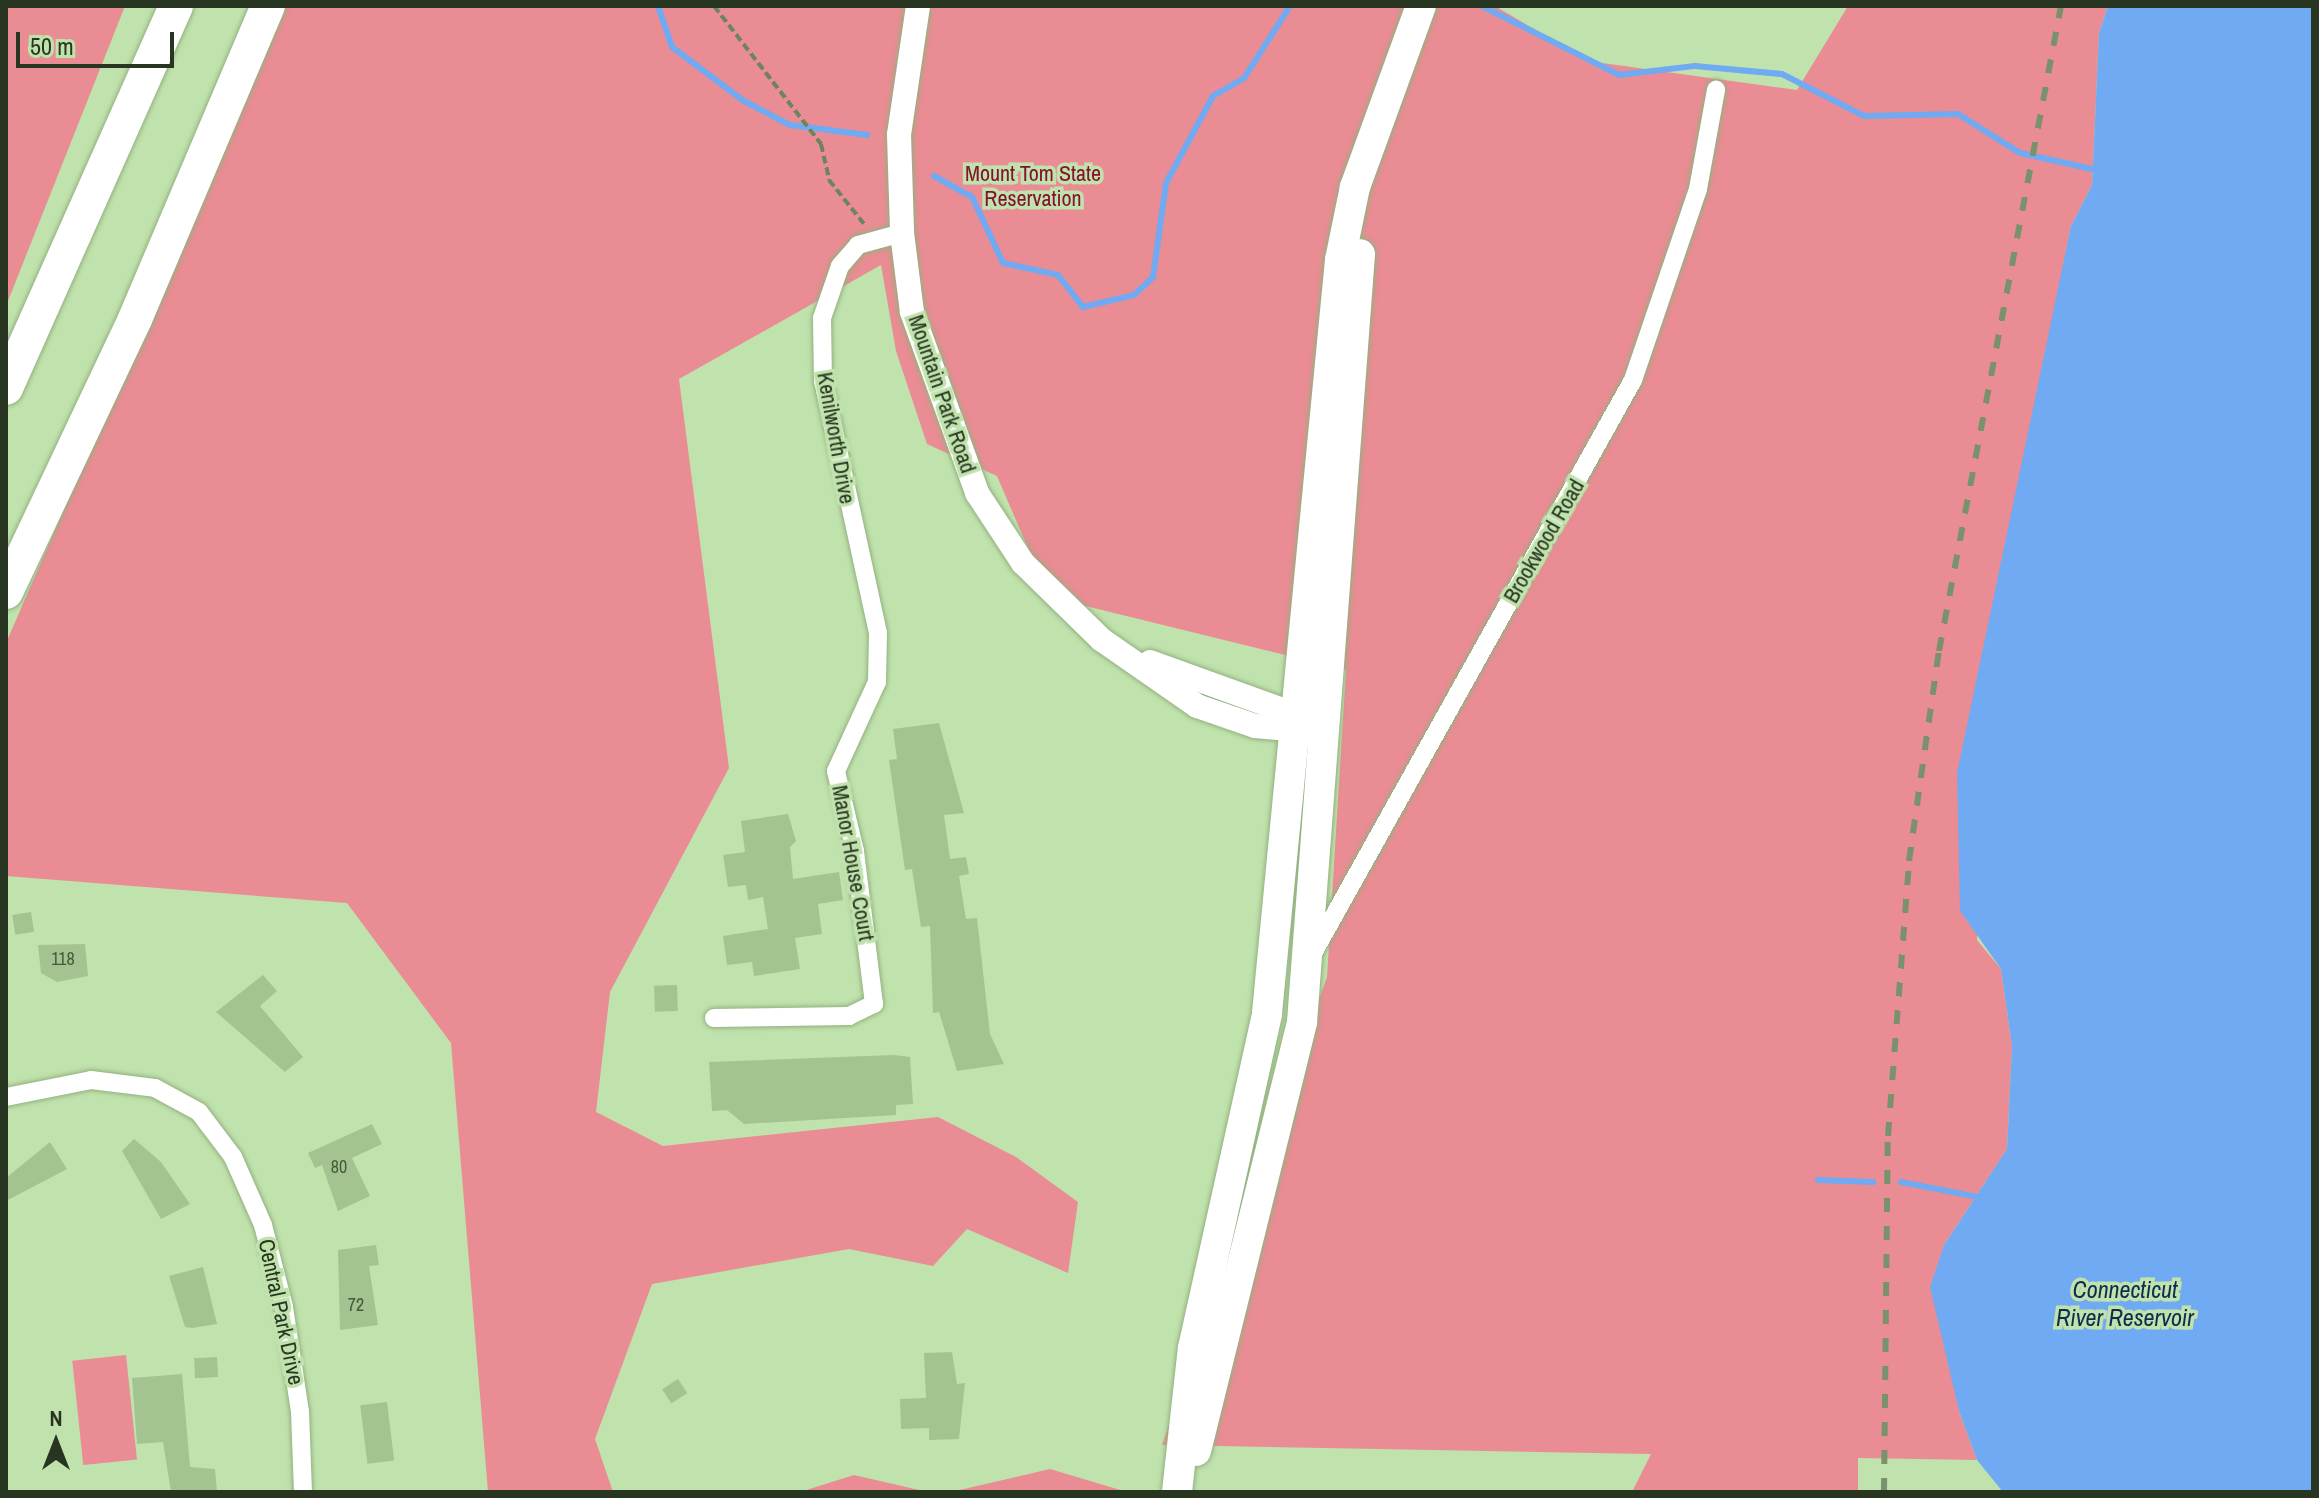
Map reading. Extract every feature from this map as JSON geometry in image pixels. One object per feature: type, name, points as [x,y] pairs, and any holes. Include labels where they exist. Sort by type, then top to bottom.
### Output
[{"type":"highway","points":[[6,388],[176,6]]},
{"type":"highway","points":[[6,592],[135,319],[268,6]]},
{"type":"main road","points":[[1177,1492],[1193,1348],[1267,1013],[1340,260],[1372,136],[1421,6]]},
{"type":"main road","points":[[1186,1492],[1287,1097],[1307,965],[1372,136]]},
{"type":"street","name":"Mountain Park Road","points":[[918,6],[899,135],[902,233],[912,312],[977,493],[1023,563],[1102,640],[1165,669],[1325,730]]},
{"type":"street","name":"Brookwood Road","points":[[1307,965],[1633,380],[1698,189],[1716,90]]},
{"type":"street","name":"Kenilworth Drive","points":[[877,682],[878,633],[823,381],[822,318],[840,266],[876,238],[902,233]]},
{"type":"street","name":"Manor House Court","points":[[714,1018],[849,1016],[874,1004],[855,851],[836,771],[877,682]]},
{"type":"street","name":"Central Park Drive","points":[[6,1097],[91,1080],[155,1088],[199,1112],[233,1157],[263,1225],[284,1307],[300,1411],[303,1492]]},
{"type":"path","points":[[714,6],[821,144],[829,180],[876,238]]},
{"type":"green space","points":[[6,6],[125,6],[6,306]]},
{"type":"green space","name":"Mount Tom State Reservation","points":[[283,6],[1495,6],[1588,61],[1797,90],[1848,6],[2108,6],[2099,33],[2092,185],[2071,226],[2001,584],[1977,940],[2001,969],[2012,1047],[2007,1149],[1944,1245],[1959,1411],[1977,1460],[1858,1458],[1858,1492],[1632,1492],[1651,1454],[1162,1445],[1327,977],[1346,670],[1049,597],[997,476],[927,444],[896,351],[881,265],[679,379],[729,768],[610,992],[596,1112],[663,1146],[938,1117],[1016,1157],[1078,1202],[1068,1273],[967,1229],[933,1266],[849,1249],[652,1284],[595,1439],[613,1492],[488,1492],[451,1043],[347,903],[6,876],[6,643]]},
{"type":"green space","points":[[126,1355],[137,1459],[83,1465],[72,1361]]},
{"type":"green space","points":[[1050,1469],[1127,1492],[951,1492]]},
{"type":"green space","points":[[854,1475],[928,1492],[800,1492]]},
{"type":"water","name":"Connecticut River Reservoir","points":[[2108,6],[2313,6],[2313,1492],[2003,1492],[1977,1460],[1959,1411],[1930,1287],[1944,1245],[2007,1149],[2012,1047],[2001,969],[1960,911],[1957,773],[2071,226],[2092,185],[2099,33]]},
{"type":"building","points":[[939,723],[964,813],[944,815],[950,859],[966,857],[969,874],[959,876],[966,919],[977,918],[990,1034],[1004,1064],[957,1071],[939,1012],[933,1013],[930,926],[921,927],[912,869],[905,870],[889,760],[897,759],[893,729]]},
{"type":"building","points":[[788,814],[796,841],[790,847],[793,879],[839,872],[843,900],[818,904],[822,934],[795,938],[800,969],[754,976],[752,962],[727,965],[723,936],[768,929],[763,897],[748,900],[746,885],[728,887],[723,855],[745,852],[741,821]]},
{"type":"building","points":[[31,912],[34,932],[15,935],[12,915]]},
{"type":"building","points":[[85,944],[88,976],[57,982],[41,973],[38,945]]},
{"type":"building","points":[[263,975],[277,991],[260,1006],[303,1057],[285,1072],[216,1012]]},
{"type":"building","points":[[677,985],[678,1011],[655,1012],[654,986]]},
{"type":"building","points":[[910,1057],[913,1104],[896,1105],[896,1115],[744,1124],[727,1110],[712,1111],[709,1062]]},
{"type":"building","points":[[372,1124],[382,1144],[352,1158],[370,1196],[338,1211],[322,1165],[315,1168],[308,1153]]},
{"type":"building","points":[[134,1139],[161,1162],[190,1204],[161,1219],[122,1151]]},
{"type":"building","points":[[50,1142],[67,1169],[6,1201],[6,1178]]},
{"type":"building","points":[[376,1245],[379,1265],[369,1266],[378,1325],[340,1330],[338,1250]]},
{"type":"building","points":[[203,1267],[217,1324],[185,1327],[169,1276]]},
{"type":"building","points":[[952,1352],[957,1384],[965,1383],[959,1439],[929,1440],[929,1428],[901,1429],[900,1399],[926,1398],[924,1353]]},
{"type":"building","points":[[217,1357],[218,1377],[195,1378],[194,1358]]},
{"type":"building","points":[[182,1374],[190,1467],[215,1469],[217,1492],[171,1492],[163,1442],[137,1444],[132,1378]]},
{"type":"building","points":[[678,1379],[687,1393],[671,1404],[662,1389]]},
{"type":"building","points":[[387,1402],[394,1461],[367,1464],[360,1405]]},
{"type":"waterway","points":[[658,6],[672,47],[744,101],[790,125],[867,135]]},
{"type":"waterway","points":[[934,176],[972,197],[1003,263],[1058,275],[1083,307],[1134,295],[1153,277],[1166,183],[1213,96],[1244,78],[1290,6]]},
{"type":"waterway","points":[[1482,6],[1619,75],[1695,66],[1782,74],[1864,116],[1958,114],[2020,153],[2101,171]]},
{"type":"waterway","points":[[1818,1180],[1873,1182]]},
{"type":"waterway","points":[[1901,1182],[1978,1197]]},
{"type":"railway","points":[[1884,1492],[1888,1136],[1909,861],[1939,651],[2061,6]]}]
